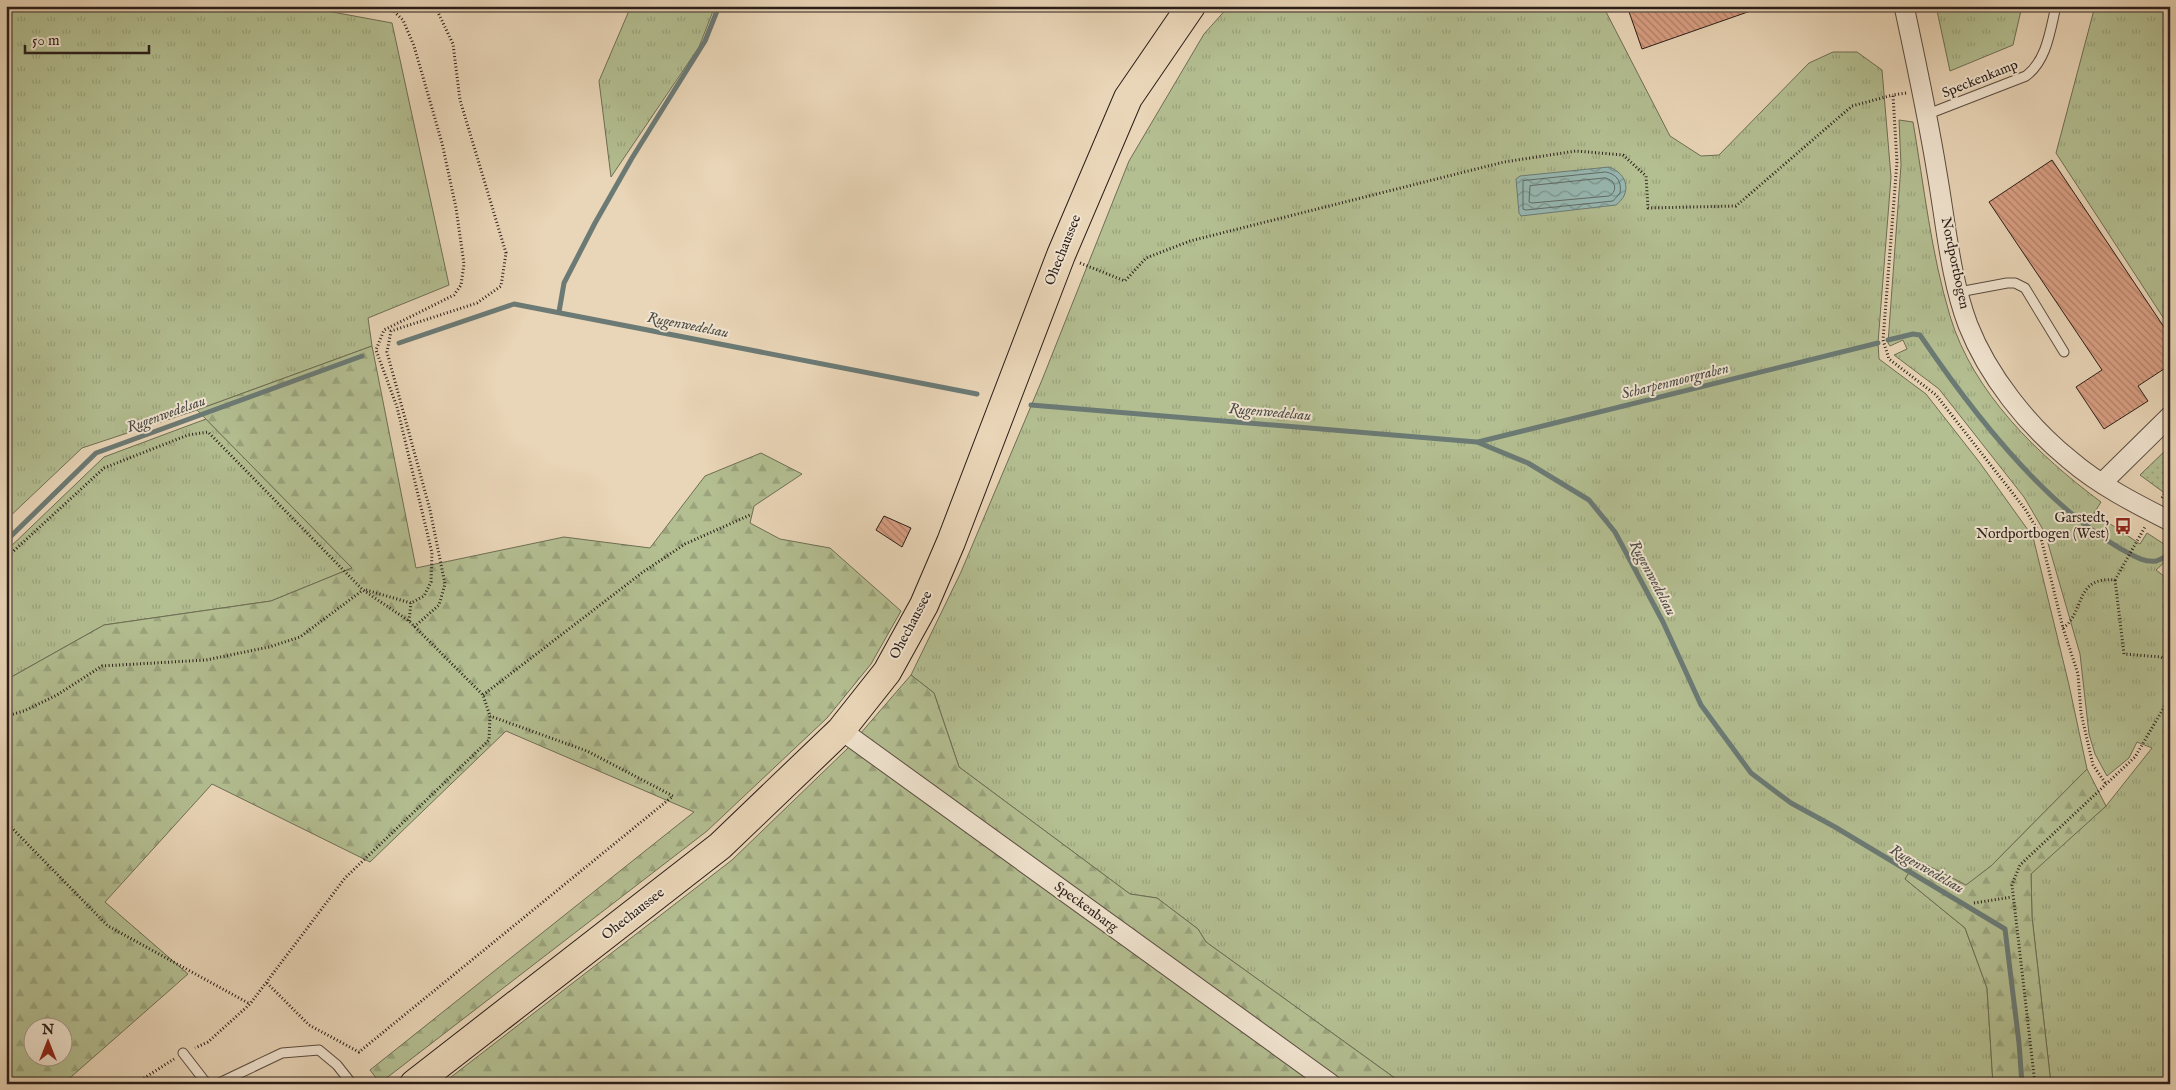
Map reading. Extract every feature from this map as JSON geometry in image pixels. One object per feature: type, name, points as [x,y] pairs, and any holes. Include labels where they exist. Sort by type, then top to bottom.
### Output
[{"type":"main road","name":"Ohechaussee","points":[[414,1084],[720,846],[841,730],[887,672],[924,605],[951,542],[1061,255],[1128,98],[1191,6]]},
{"type":"street","name":"Nordportbogen","points":[[1904,6],[1928,114],[1959,292],[1968,326],[1994,374],[2026,417],[2070,460],[2102,483],[2162,517]]},
{"type":"street","points":[[2102,483],[2170,416]]},
{"type":"street","name":"Speckenbarg","points":[[841,730],[1331,1084]]},
{"type":"lane","name":"Speckenkamp","points":[[1928,114],[2026,76],[2033,70],[2044,52],[2056,6]]},
{"type":"lane","points":[[1959,292],[2007,283],[2015,283],[2024,288],[2064,352]]},
{"type":"lane","points":[[217,1084],[282,1053],[319,1050],[337,1066],[352,1084]]},
{"type":"lane","points":[[184,1053],[206,1084]]},
{"type":"path","points":[[363,590],[411,603],[424,596],[431,582],[432,553],[397,406],[376,350],[384,330],[454,295],[461,285],[464,264],[456,208],[442,143],[416,55],[403,20],[388,6]]},
{"type":"path","points":[[414,626],[439,605],[445,584],[428,501],[386,352],[391,331],[477,303],[501,286],[506,253],[460,100],[453,44],[435,6]]},
{"type":"path","points":[[1061,255],[1125,281],[1146,258],[1190,241],[1504,162],[1576,151],[1623,155],[1646,176],[1648,208],[1736,206],[1852,106],[1893,95],[1922,91]]},
{"type":"path","points":[[1893,95],[1897,162],[1883,340],[1889,359],[1936,395],[2025,508],[2040,534],[2063,628],[2078,674],[2082,713],[2093,765],[2106,784]]},
{"type":"path","points":[[6,558],[104,468],[188,435],[208,432],[363,590],[414,626],[483,695],[490,716],[490,740],[345,878],[250,1004],[208,1042],[184,1053],[135,1084]]},
{"type":"path","points":[[483,695],[657,563],[685,544],[750,515]]},
{"type":"path","points":[[2162,517],[2133,549],[2115,580],[2124,654],[2161,657],[2170,662]]},
{"type":"path","points":[[2063,628],[2071,622],[2080,597],[2090,586],[2102,579],[2115,580]]},
{"type":"path","points":[[6,716],[24,711],[57,694],[102,666],[206,660],[269,647],[300,637],[363,590]]},
{"type":"path","points":[[408,621],[411,603]]},
{"type":"path","points":[[2035,1084],[2030,1027],[2012,897],[2012,885],[2020,865],[2062,828],[2135,757],[2170,696]]},
{"type":"path","points":[[267,983],[309,1025],[359,1052],[673,796],[587,752],[490,716]]},
{"type":"path","points":[[6,822],[108,926],[250,1004]]},
{"type":"path","points":[[1974,903],[2012,897]]},
{"type":"green space","points":[[6,6],[300,6],[392,23],[449,285],[368,318],[372,346],[197,410],[82,448],[6,520]]},
{"type":"green space","points":[[631,6],[715,6],[699,47],[611,177],[599,81]]},
{"type":"green space","points":[[1229,6],[1603,6],[1670,136],[1701,156],[1719,155],[1809,63],[1833,52],[1857,52],[1882,70],[1891,177],[1878,343],[1879,359],[1926,394],[1980,463],[2033,537],[2069,685],[2087,769],[1991,866],[1966,886],[1917,860],[1905,879],[1965,928],[1987,988],[1993,1084],[1403,1084],[1206,942],[1198,929],[1157,898],[1130,894],[959,767],[934,693],[911,675],[961,572],[1042,380],[1129,161],[1204,34]]},
{"type":"green space","points":[[1936,6],[2022,6],[2013,45],[1950,71]]},
{"type":"green space","points":[[2095,6],[2170,6],[2170,328],[2056,153]]},
{"type":"green space","points":[[1899,120],[1913,122],[1933,244],[1943,292],[1961,344],[1975,371],[2011,421],[2032,443],[2054,464],[2101,502],[2094,513],[2140,544],[2147,533],[2170,548],[2170,557],[2156,570],[2170,581],[2170,1084],[2051,1084],[2032,917],[2031,873],[2106,806],[2152,748],[2137,742],[2129,758],[2107,776],[2095,754],[2089,734],[2080,654],[2045,533],[2024,497],[1939,389],[1894,355],[1907,349],[1903,340],[1890,346],[1888,343],[1901,165]]},
{"type":"green space","points":[[372,346],[416,568],[564,537],[650,548],[705,476],[761,453],[802,474],[754,506],[750,523],[780,539],[830,548],[901,611],[871,664],[827,718],[707,831],[380,1083],[370,1070],[694,812],[506,731],[370,862],[212,784],[105,902],[188,974],[63,1084],[6,1084],[6,680],[104,625],[271,601],[352,568],[197,410]]},
{"type":"green space","points":[[206,419],[352,568],[271,601],[104,625],[6,680],[6,551],[104,457]]},
{"type":"green space","points":[[2170,446],[2170,497],[2140,475]]},
{"type":"green space","points":[[911,675],[934,693],[959,767],[1130,894],[1157,898],[1198,929],[1206,942],[1403,1084],[442,1084],[732,860],[847,749]]},
{"type":"green space","points":[[2087,769],[2106,806],[2031,874],[2032,917],[2051,1084],[1993,1084],[1987,988],[1965,928],[1905,879],[1917,860],[1966,885],[1991,866]]},
{"type":"water","points":[[1609,167],[1620,174],[1626,184],[1624,195],[1616,205],[1521,216],[1519,213],[1516,179],[1520,176]]},
{"type":"building","points":[[1627,6],[1759,6],[1759,8],[1642,49]]},
{"type":"building","points":[[2052,160],[2170,336],[2170,365],[2138,386],[2148,401],[2104,429],[2076,387],[2102,370],[1989,202]]},
{"type":"building","points":[[884,516],[911,528],[902,547],[876,530]]},
{"type":"waterway","points":[[559,312],[564,283],[595,223],[632,158],[705,41],[719,6]]},
{"type":"waterway","name":"Rugenwedelsau","points":[[399,343],[514,304],[977,394]]},
{"type":"waterway","name":"Scharpenmoorgraben","points":[[1888,340],[1913,334],[1920,335],[1962,393],[2010,453],[2036,481],[2092,530],[2133,556],[2142,559],[2156,561],[2170,555]]},
{"type":"waterway","name":"Scharpenmoorgraben","points":[[1478,442],[1878,343]]},
{"type":"waterway","name":"Rugenwedelsau","points":[[6,541],[96,453],[362,356]]},
{"type":"waterway","name":"Rugenwedelsau","points":[[1031,405],[1477,442],[1528,463],[1589,500],[1615,532],[1663,622],[1701,705],[1751,773],[1791,803],[1835,827],[2005,929],[2022,1084]]},
{"type":"place","name":"Garstedt, Nordportbogen (West)","points":[[2123,526]]}]
